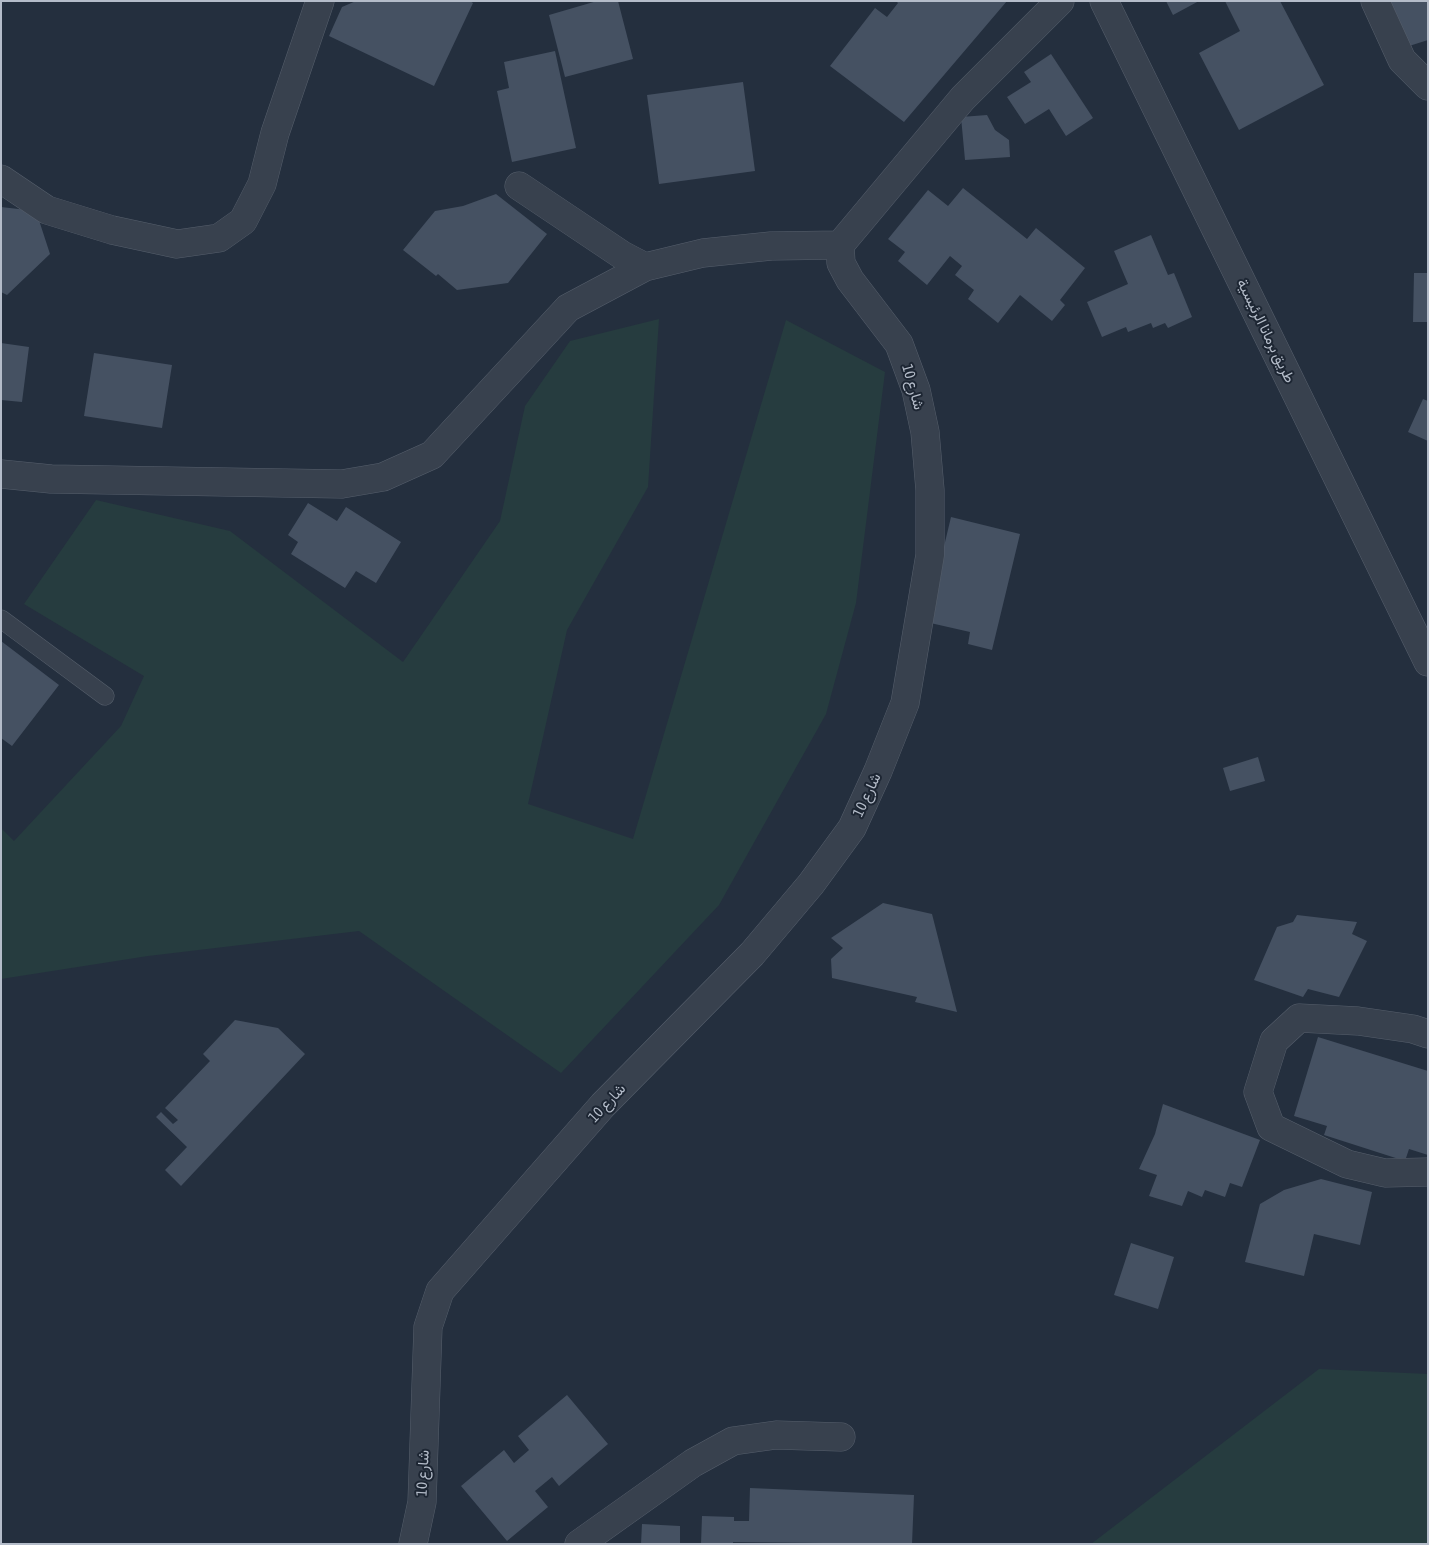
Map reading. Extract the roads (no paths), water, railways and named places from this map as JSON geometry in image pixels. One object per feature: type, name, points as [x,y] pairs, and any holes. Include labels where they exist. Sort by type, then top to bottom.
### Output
[{"type":"street","points":[[1,179],[47,210],[112,230],[177,244],[219,238],[243,221],[262,184],[275,133],[320,1]]},
{"type":"street","points":[[1,474],[50,479],[342,484],[383,477],[432,455],[568,308],[644,267],[703,253],[771,246],[840,245],[963,98],[1060,1]]},
{"type":"street","name":"طريق برمانا الرئيسية","points":[[1104,1],[1428,662]]},
{"type":"street","points":[[1375,1],[1402,60],[1428,86]]},
{"type":"street","points":[[519,186],[644,267]]},
{"type":"street","name":"شارع 10","points":[[413,1544],[422,1502],[428,1328],[440,1291],[603,1106],[752,954],[811,884],[852,828],[878,771],[905,703],[930,555],[930,490],[925,432],[916,390],[899,344],[850,280],[841,262],[840,245]]},
{"type":"street","points":[[1428,1034],[1413,1029],[1358,1021],[1299,1018],[1274,1041],[1258,1092],[1271,1128],[1347,1164],[1385,1173],[1428,1172]]},
{"type":"street","points":[[579,1544],[693,1464],[733,1441],[776,1435],[841,1437]]},
{"type":"lane","points":[[1,619],[105,696]]}]
